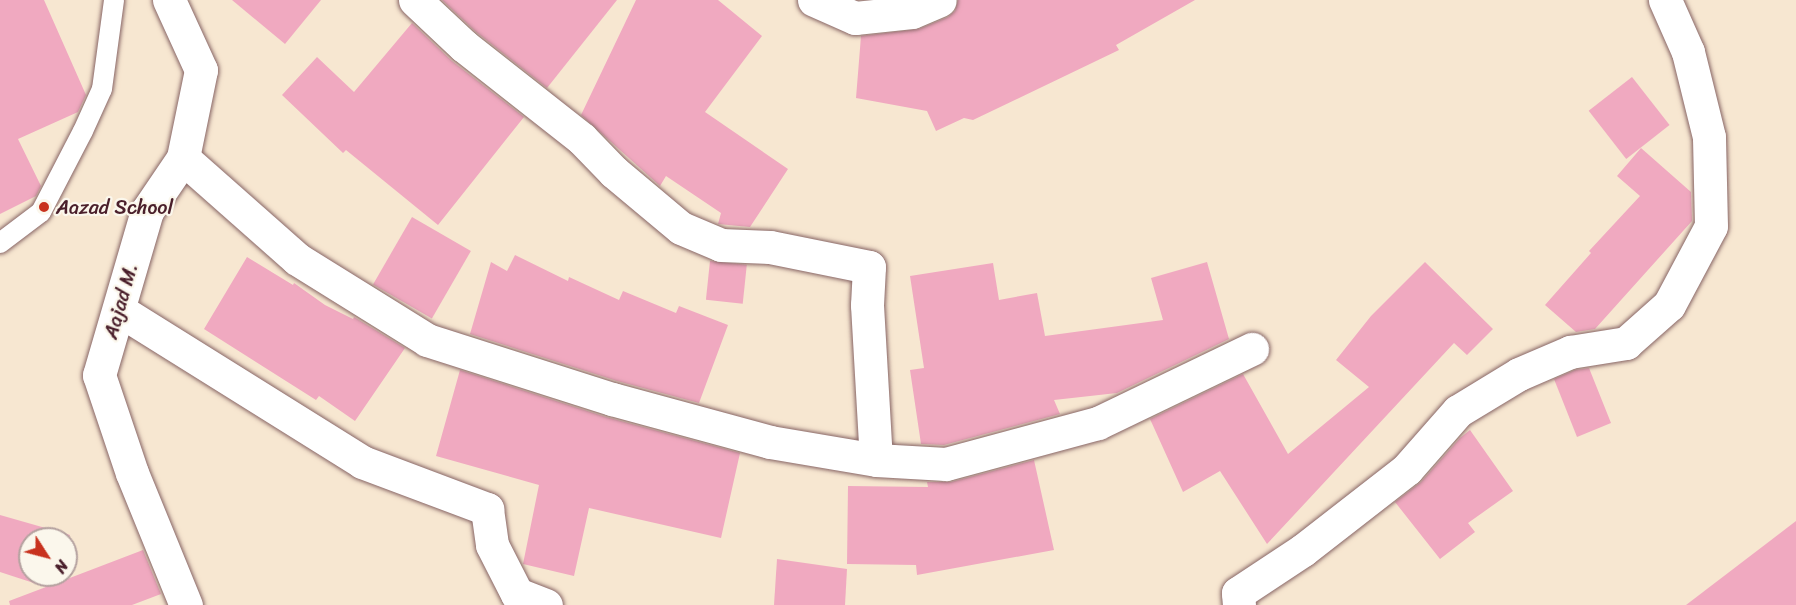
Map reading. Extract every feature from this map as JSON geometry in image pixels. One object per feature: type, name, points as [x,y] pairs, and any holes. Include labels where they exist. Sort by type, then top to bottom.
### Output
[{"type":"street","name":"Aajad M.","points":[[169,0],[201,70],[183,158],[147,211],[99,375],[132,473],[186,605]]},
{"type":"street","points":[[415,0],[464,46],[582,139],[614,172],[681,228],[721,245],[770,247],[869,267],[867,305],[876,460]]},
{"type":"street","points":[[814,0],[855,18],[912,12],[939,0]]},
{"type":"street","points":[[1239,605],[1238,593],[1303,550],[1407,469],[1458,411],[1519,374],[1570,352],[1626,342],[1669,305],[1711,226],[1711,215],[1709,137],[1688,52],[1665,0]]},
{"type":"street","points":[[183,158],[297,260],[427,340],[612,399],[770,442],[876,460],[946,464],[1098,423],[1252,348]]},
{"type":"street","points":[[119,310],[362,462],[487,509],[492,545],[517,594],[546,605]]},
{"type":"lane","points":[[0,243],[41,212],[83,131],[102,89],[114,0]]},
{"type":"building","points":[[0,0],[44,0],[86,95],[78,112],[18,139],[41,186],[36,196],[0,214]]},
{"type":"building","points":[[232,0],[321,0],[285,44]]},
{"type":"building","points":[[442,0],[617,0],[547,88],[476,32]]},
{"type":"building","points":[[636,0],[718,0],[762,36],[705,112],[788,169],[750,227],[718,224],[721,213],[666,176],[660,186],[581,115]]},
{"type":"building","points":[[958,0],[1195,0],[1116,45],[1119,50],[973,120],[964,118],[936,131],[927,111],[856,98],[861,36],[919,29],[948,17],[955,11]]},
{"type":"building","points":[[412,23],[452,61],[524,117],[438,225],[346,150],[343,153],[282,95],[317,57],[354,92]]},
{"type":"building","points":[[1632,77],[1670,125],[1626,159],[1589,111]]},
{"type":"building","points":[[1641,148],[1691,192],[1692,221],[1595,329],[1576,332],[1545,305],[1591,253],[1589,251],[1640,196],[1617,176]]},
{"type":"building","points":[[412,217],[471,251],[432,319],[373,285]]},
{"type":"building","points":[[515,255],[568,281],[569,277],[619,300],[623,291],[676,313],[679,306],[728,325],[699,403],[617,381],[470,334],[491,262],[507,271]]},
{"type":"building","points":[[247,257],[293,285],[294,283],[325,305],[353,319],[354,317],[405,348],[355,421],[319,396],[316,400],[204,329]]},
{"type":"building","points":[[710,261],[747,265],[743,304],[706,300]]},
{"type":"building","points":[[1207,262],[1229,339],[1117,393],[1054,400],[1060,414],[944,445],[921,444],[910,370],[924,368],[910,276],[993,263],[999,300],[1037,293],[1045,336],[1163,320],[1151,278]]},
{"type":"building","points":[[1425,262],[1493,329],[1467,355],[1454,343],[1267,544],[1220,471],[1183,492],[1150,419],[1243,374],[1288,454],[1369,387],[1336,360],[1371,316]]},
{"type":"building","points":[[1589,368],[1611,423],[1577,437],[1554,379],[1575,370]]},
{"type":"building","points":[[460,370],[606,417],[740,453],[721,538],[589,508],[574,576],[523,564],[539,485],[436,456]]},
{"type":"building","points":[[1470,430],[1513,491],[1468,523],[1475,532],[1440,559],[1395,502],[1421,482]]},
{"type":"building","points":[[1034,460],[1054,550],[917,575],[916,565],[847,564],[848,486],[928,487],[927,482],[951,482]]},
{"type":"building","points":[[0,515],[42,527],[18,527],[18,578],[0,572]]},
{"type":"building","points":[[1796,521],[1796,605],[1686,605]]},
{"type":"building","points":[[143,550],[161,594],[132,605],[10,605],[9,601],[46,587],[78,587],[78,575]]},
{"type":"building","points":[[777,559],[847,569],[845,605],[774,605]]},
{"type":"place","name":"Aazad School","points":[[44,207]]}]
